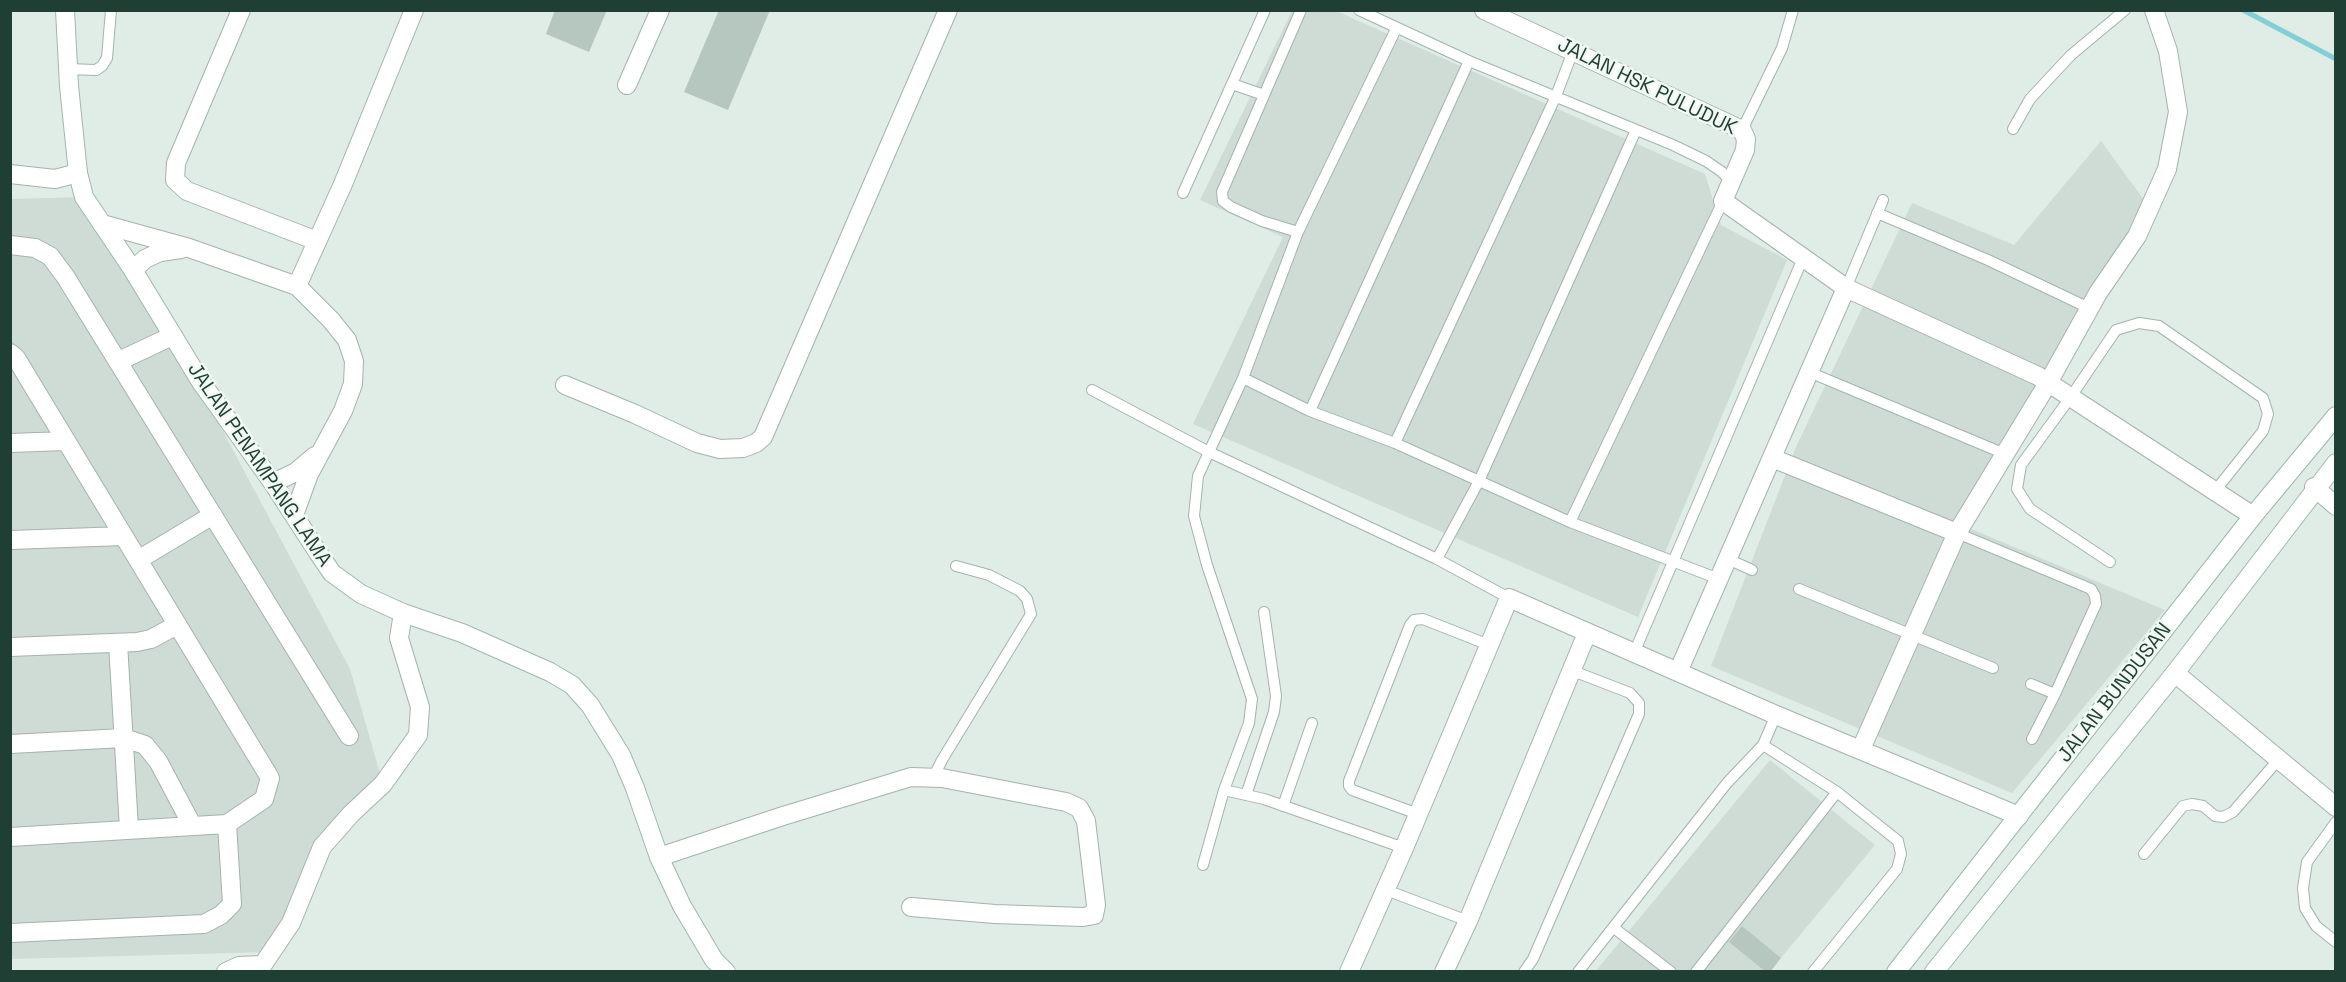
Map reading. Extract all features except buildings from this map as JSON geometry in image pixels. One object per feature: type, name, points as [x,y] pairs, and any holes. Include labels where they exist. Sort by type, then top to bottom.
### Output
[{"type":"street","name":"JALAN PENAMPANG LAMA","points":[[65,10],[67,69],[78,172],[84,197],[133,270],[201,382],[273,483],[332,573],[361,594],[403,613],[462,633],[550,672],[572,685],[590,705],[621,755],[659,857],[682,906],[714,960],[726,972]]},
{"type":"street","points":[[241,10],[176,163],[175,180],[187,191],[318,241]]},
{"type":"street","points":[[297,286],[414,10]]},
{"type":"street","points":[[627,85],[660,10]]},
{"type":"street","points":[[566,385],[697,443],[720,449],[743,448],[756,443],[763,437],[948,10]]},
{"type":"street","points":[[1861,749],[1957,533],[2048,383],[2089,308],[2137,236],[2167,169],[2178,112],[2168,51],[2154,10]]},
{"type":"street","name":"JALAN HSK PULUDUK","points":[[1488,11],[1742,130],[1746,139],[1745,150],[1723,201]]},
{"type":"street","points":[[10,174],[55,179],[78,172]]},
{"type":"street","points":[[1723,201],[1846,288],[2038,376],[2253,516]]},
{"type":"street","points":[[102,224],[189,248],[297,286],[332,320],[347,340],[354,361],[354,384],[344,411],[319,453],[298,499],[294,515]]},
{"type":"street","points":[[10,245],[35,248],[50,256],[65,276],[349,736]]},
{"type":"street","points":[[133,270],[145,259],[160,252],[189,248]]},
{"type":"street","points":[[1678,672],[1846,288]]},
{"type":"street","points":[[119,361],[172,336]]},
{"type":"street","points":[[10,353],[16,358],[270,778],[264,799],[227,824],[10,837]]},
{"type":"street","name":"JALAN BUNDUSAN","points":[[1896,972],[2253,516],[2336,416]]},
{"type":"street","points":[[10,443],[66,441]]},
{"type":"street","points":[[273,483],[296,472],[319,453]]},
{"type":"street","points":[[1772,458],[1957,533]]},
{"type":"street","name":"JALAN BUNDUSAN","points":[[1934,972],[2175,673],[2314,488],[2336,463]]},
{"type":"street","points":[[2314,488],[2336,506]]},
{"type":"street","points":[[138,560],[213,515]]},
{"type":"street","points":[[10,540],[123,536]]},
{"type":"street","points":[[1349,972],[1509,598],[1776,715],[2019,816]]},
{"type":"street","points":[[226,972],[239,966],[260,968],[291,922],[322,847],[351,814],[383,784],[418,735],[420,707],[399,638],[403,613]]},
{"type":"street","points":[[10,647],[118,643],[151,639],[177,625]]},
{"type":"street","points":[[1444,972],[1468,921],[1587,633]]},
{"type":"street","points":[[118,643],[129,829]]},
{"type":"street","points":[[2175,673],[2336,807]]},
{"type":"street","points":[[10,744],[124,738],[145,745],[158,761],[192,825]]},
{"type":"street","points":[[659,857],[911,777],[933,778],[1066,802],[1079,808],[1086,820],[1096,905],[1094,915],[1083,917],[911,907]]},
{"type":"street","points":[[10,933],[204,924],[220,915],[232,904],[227,824]]},
{"type":"lane","points":[[67,69],[96,70],[102,66],[107,58],[111,10]]},
{"type":"lane","points":[[1183,193],[1265,10]]},
{"type":"lane","points":[[1298,232],[1262,221],[1231,207],[1223,201],[1222,192],[1301,10]]},
{"type":"lane","points":[[1359,10],[1469,61],[1706,161],[1722,172],[1731,182]]},
{"type":"lane","points":[[1742,130],[1782,48],[1793,10]]},
{"type":"lane","points":[[2013,129],[2030,99],[2071,55],[2125,10]]},
{"type":"lane","points":[[1203,865],[1224,790],[1250,723],[1252,699],[1207,565],[1194,516],[1198,476],[1243,378],[1298,232],[1396,29]]},
{"type":"lane","points":[[1395,443],[1556,96],[1573,51]]},
{"type":"lane","points":[[1310,411],[1469,61]]},
{"type":"lane","points":[[1232,84],[1264,95]]},
{"type":"lane","points":[[1437,559],[1479,481],[1636,130]]},
{"type":"lane","points":[[1846,288],[1883,200]]},
{"type":"lane","points":[[1570,522],[1723,201]]},
{"type":"lane","points":[[1877,213],[1988,260],[2089,308]]},
{"type":"lane","points":[[1634,653],[1803,258]]},
{"type":"lane","points":[[2110,562],[2030,509],[2017,489],[2020,465],[2070,398],[2116,330],[2139,323],[2159,326],[2256,390],[2266,404],[2268,414],[2263,431],[2215,492]]},
{"type":"lane","points":[[1809,372],[2005,454]]},
{"type":"lane","points":[[1243,378],[1310,411],[1395,443],[1570,522],[1719,579]]},
{"type":"lane","points":[[1092,390],[1209,453],[1437,559],[1509,598]]},
{"type":"lane","points":[[1957,533],[2091,589],[2095,596],[2096,604],[2032,739]]},
{"type":"lane","points":[[1728,559],[1752,570]]},
{"type":"lane","points":[[933,778],[1031,614],[1027,599],[1020,591],[989,575],[956,566]]},
{"type":"lane","points":[[1799,589],[1993,668]]},
{"type":"lane","points":[[1246,795],[1274,712],[1276,696],[1264,612]]},
{"type":"lane","points":[[1418,814],[1353,790],[1349,786],[1410,626],[1414,620],[1423,619],[1489,645]]},
{"type":"lane","points":[[1524,972],[1533,959],[1639,714],[1639,703],[1629,693],[1573,671]]},
{"type":"lane","points":[[2031,684],[2055,694]]},
{"type":"lane","points":[[1578,972],[1727,783],[1763,745],[1776,715]]},
{"type":"lane","points":[[1283,806],[1312,723]]},
{"type":"lane","points":[[1763,745],[1837,792],[1898,841],[1901,854],[1897,869],[1813,972]]},
{"type":"lane","points":[[2144,854],[2183,806],[2192,804],[2203,806],[2215,816],[2223,817],[2233,812],[2279,759]]},
{"type":"lane","points":[[1224,790],[1283,806],[1404,848]]},
{"type":"lane","points":[[1696,972],[1837,792]]},
{"type":"lane","points":[[2336,822],[2307,862],[2303,888],[2305,908],[2316,927],[2336,942]]},
{"type":"lane","points":[[1386,890],[1468,921]]},
{"type":"lane","points":[[1614,928],[1671,972]]},
{"type":"shaded area","points":[[1292,11],[1336,11],[1705,174],[1721,225],[1787,260],[1638,617],[1193,424],[1283,237],[1200,200]]},
{"type":"shaded area","points":[[2101,141],[2147,204],[1964,526],[2165,610],[2012,793],[1711,666],[1796,447],[1912,203],[2014,245]]},
{"type":"shaded area","points":[[84,197],[172,336],[350,669],[383,784],[322,847],[270,952],[11,959],[10,199]]},
{"type":"shaded area","points":[[1770,760],[1875,845],[1770,971],[1595,972]]},
{"type":"waterway","points":[[2243,10],[2336,59]]}]
